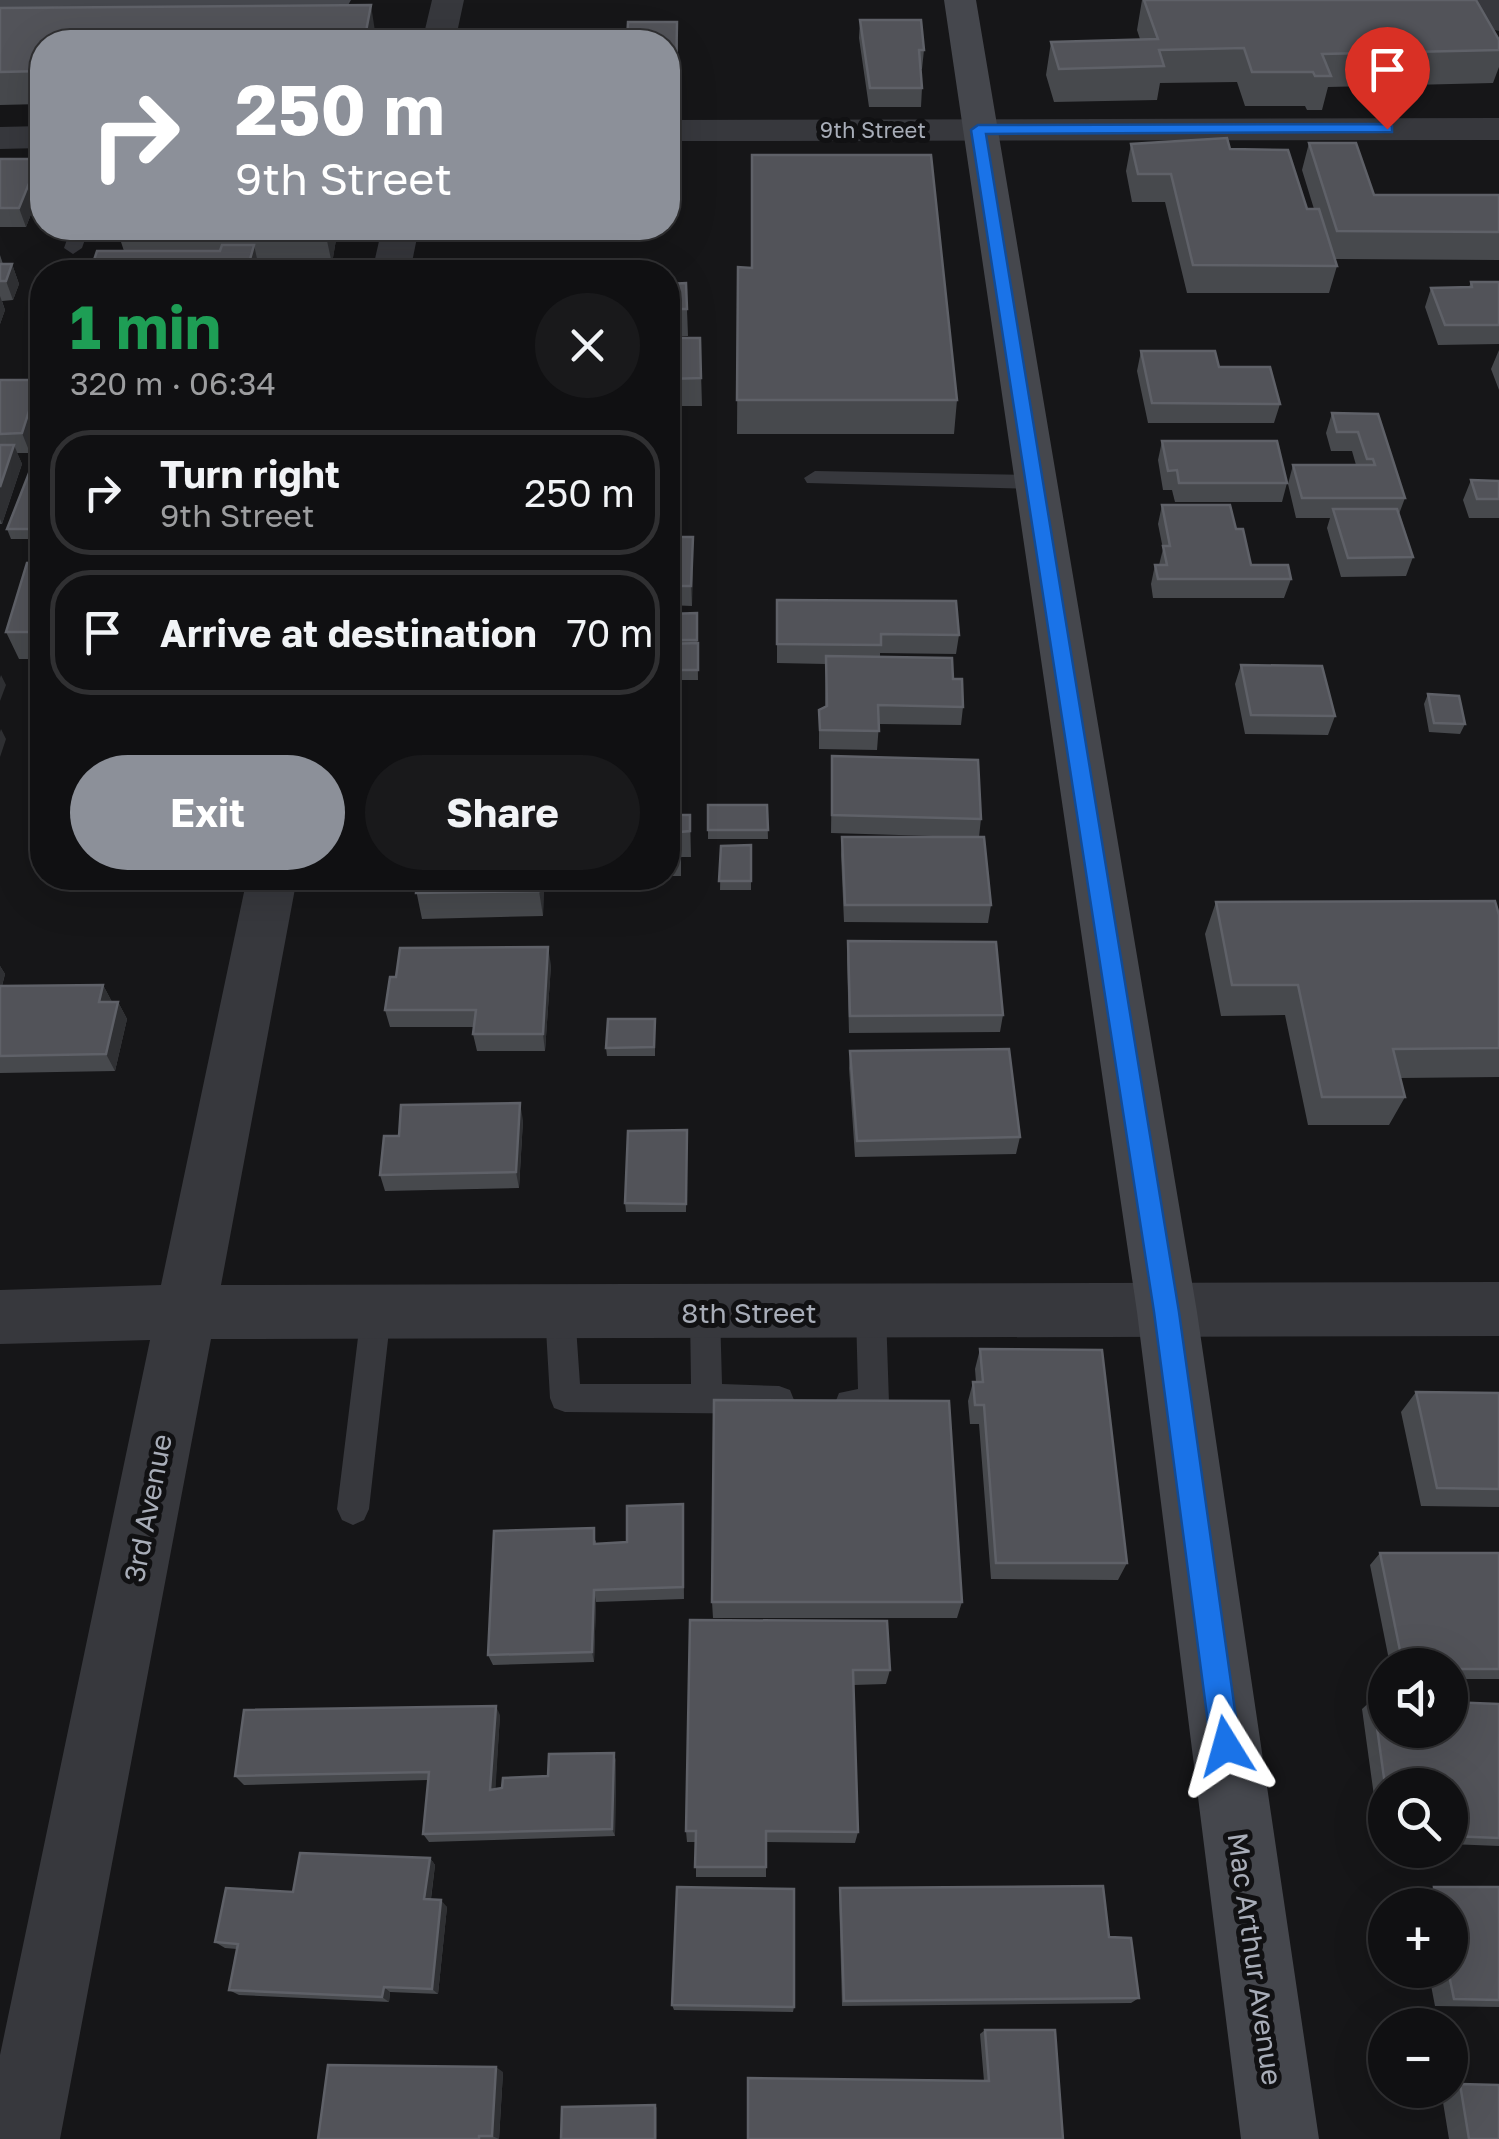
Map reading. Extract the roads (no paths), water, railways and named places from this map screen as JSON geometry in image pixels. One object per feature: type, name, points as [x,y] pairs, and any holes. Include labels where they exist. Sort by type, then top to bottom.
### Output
[{"type":"street","points":[[0,8],[335,0]]},
{"type":"street","points":[[441,30],[448,0]]},
{"type":"street","name":"Mac Arthur Avenue","points":[[960,0],[1167,1312],[1280,2139]]},
{"type":"street","points":[[1489,0],[1499,22]]},
{"type":"street","name":"9th Street","points":[[680,132],[1499,128]]},
{"type":"street","points":[[0,138],[30,137]]},
{"type":"street","name":"3rd Avenue","points":[[21,2139],[270,890]]},
{"type":"street","name":"8th Street","points":[[0,1318],[187,1312],[1499,1309]]},
{"type":"lane","points":[[72,248],[75,240]]},
{"type":"lane","points":[[815,478],[1034,482]]},
{"type":"lane","points":[[560,1312],[566,1398],[779,1400]]},
{"type":"lane","points":[[706,1312],[708,1398]]},
{"type":"lane","points":[[353,1509],[376,1313]]},
{"type":"lane","points":[[850,1402],[874,1404],[871,1313]]}]
